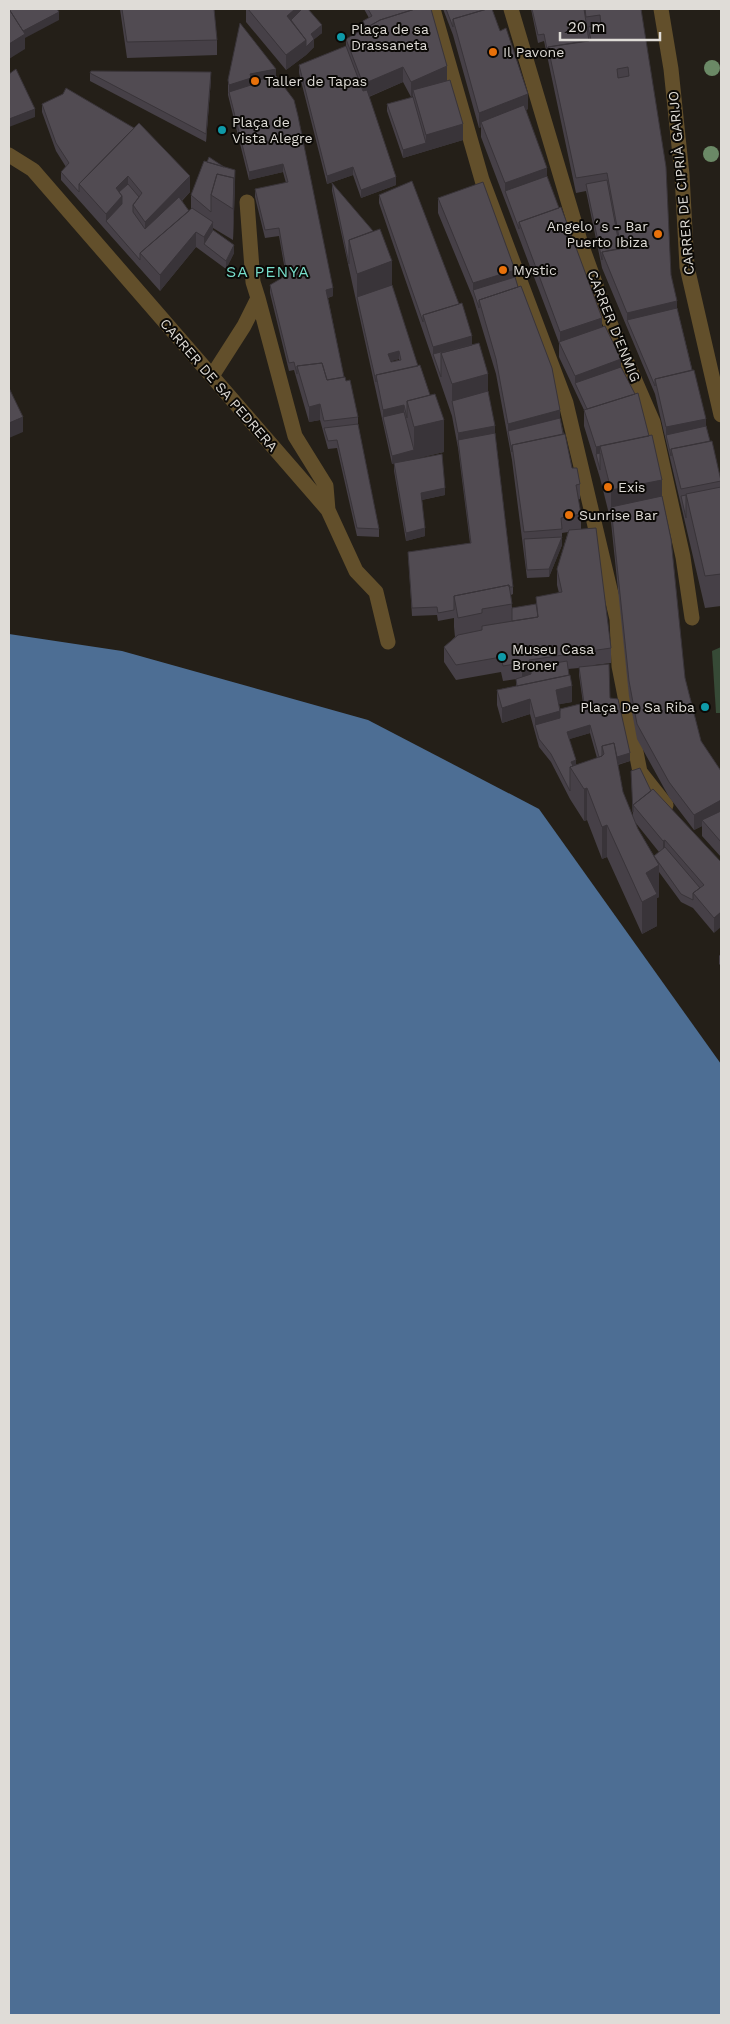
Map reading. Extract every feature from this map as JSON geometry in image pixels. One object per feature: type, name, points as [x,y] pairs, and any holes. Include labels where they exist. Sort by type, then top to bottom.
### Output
[{"type":"street","points":[[432,9],[482,180],[566,403],[617,618],[619,666],[640,772],[674,816]]},
{"type":"street","name":"CARRER D'ENMIG","points":[[511,9],[580,241],[607,316],[653,422],[683,557],[692,618]]},
{"type":"street","name":"CARRER DE CIPRIÀ GARIJO","points":[[661,9],[671,69],[682,175],[687,267],[721,415]]},
{"type":"street","name":"CARRER DE SA PEDRERA","points":[[9,155],[33,170],[328,510],[356,571],[376,592],[388,642]]},
{"type":"street","points":[[247,202],[253,282],[295,436],[326,486],[328,510]]},
{"type":"street","points":[[212,376],[244,326],[258,298]]},
{"type":"green space","points":[[721,647],[721,713],[716,713],[712,651]]},
{"type":"water","points":[[9,634],[122,651],[368,720],[539,809],[721,1064],[721,2015],[9,2015]]},
{"type":"building","points":[[9,9],[25,34],[9,44]]},
{"type":"building","points":[[9,9],[57,9],[59,12],[23,31]]},
{"type":"building","points":[[122,9],[214,9],[217,40],[127,42]]},
{"type":"building","points":[[248,9],[295,9],[287,16],[306,40],[286,55]]},
{"type":"building","points":[[302,9],[308,9],[322,25],[311,34],[314,39],[306,47],[306,40],[291,20]]},
{"type":"building","points":[[368,9],[415,9],[380,20],[366,28],[363,21],[372,16]]},
{"type":"building","points":[[415,9],[431,9],[447,66],[411,82],[403,67],[363,84],[346,39],[380,20]]},
{"type":"building","points":[[446,9],[487,9],[453,19],[453,27]]},
{"type":"building","points":[[492,9],[500,31],[506,28],[528,94],[479,113],[453,19]]},
{"type":"building","points":[[532,9],[584,9],[589,41],[548,47],[548,54],[544,34],[538,35]]},
{"type":"building","points":[[585,9],[641,9],[666,167],[671,275],[677,301],[627,313],[602,252],[621,248],[607,173],[576,178],[548,47],[591,40],[588,27],[601,25],[600,15],[586,17]],"holes":[[[628,67],[629,76],[618,78],[617,69]]]},
{"type":"building","points":[[240,23],[276,69],[250,74],[251,78],[229,85],[228,80]]},
{"type":"building","points":[[346,46],[363,91],[367,90],[396,177],[361,190],[353,167],[327,176],[299,65]]},
{"type":"building","points":[[16,69],[35,109],[9,119],[9,74]]},
{"type":"building","points":[[91,71],[211,72],[206,134],[90,73]]},
{"type":"building","points":[[276,76],[294,100],[298,116],[333,288],[326,290],[344,377],[327,380],[322,363],[297,366],[297,374],[294,362],[289,363],[270,285],[287,275],[279,228],[265,230],[255,189],[288,182],[283,164],[249,172],[229,92],[251,85],[250,82]]},
{"type":"building","points":[[450,80],[463,124],[426,135],[413,90]]},
{"type":"building","points":[[66,88],[134,128],[79,184],[79,192],[61,172],[69,163],[56,143],[42,104],[63,94]]},
{"type":"building","points":[[413,97],[426,143],[403,150],[387,104]]},
{"type":"building","points":[[524,105],[547,168],[505,183],[481,122]]},
{"type":"building","points":[[139,123],[190,176],[145,222],[133,205],[142,193],[128,176],[116,188],[122,196],[106,214],[79,184]]},
{"type":"building","points":[[209,157],[224,167],[207,162]]},
{"type":"building","points":[[204,161],[235,170],[234,195],[234,178],[217,174],[211,195],[211,212],[191,195]]},
{"type":"building","points":[[217,174],[234,178],[233,209],[211,195]]},
{"type":"building","points":[[547,176],[559,208],[519,222],[519,229],[505,191]]},
{"type":"building","points":[[607,180],[620,249],[602,252],[602,260],[586,184]]},
{"type":"building","points":[[412,181],[459,304],[423,315],[423,322],[379,195]]},
{"type":"building","points":[[483,182],[515,270],[473,283],[438,198]]},
{"type":"building","points":[[332,183],[373,231],[349,240],[349,264]]},
{"type":"building","points":[[128,184],[139,197],[133,205],[133,212],[145,229],[179,197],[189,211],[140,253],[140,260],[106,221],[122,204],[122,196],[119,192]]},
{"type":"building","points":[[561,207],[602,318],[560,332],[519,222]]},
{"type":"building","points":[[192,208],[213,222],[204,237],[196,232],[160,275],[140,253]]},
{"type":"building","points":[[380,229],[392,261],[357,274],[349,240]]},
{"type":"building","points":[[213,230],[234,245],[226,261],[204,244]]},
{"type":"building","points":[[515,277],[518,287],[479,300],[479,308],[473,290]]},
{"type":"building","points":[[392,285],[418,366],[376,375],[376,382],[357,297]],"holes":[[[399,351],[401,360],[391,362],[388,354]]]},
{"type":"building","points":[[521,286],[552,368],[560,410],[508,424],[496,359],[479,300]]},
{"type":"building","points":[[462,303],[472,336],[433,347],[423,315]]},
{"type":"building","points":[[677,308],[692,370],[655,379],[655,386],[627,320]]},
{"type":"building","points":[[605,326],[621,359],[575,376],[559,342]]},
{"type":"building","points":[[479,343],[488,374],[452,384],[441,353]]},
{"type":"building","points":[[472,344],[441,353],[441,377],[433,354]]},
{"type":"building","points":[[322,363],[327,380],[345,377],[346,381],[350,380],[358,417],[324,421],[320,404],[309,407],[297,366]]},
{"type":"building","points":[[420,365],[430,395],[407,401],[407,418],[404,405],[383,410],[376,375]]},
{"type":"building","points":[[621,367],[635,394],[587,409],[575,383]]},
{"type":"building","points":[[694,370],[706,419],[666,427],[655,379]]},
{"type":"building","points":[[9,388],[23,417],[9,423]]},
{"type":"building","points":[[488,391],[495,426],[458,433],[452,401]]},
{"type":"building","points":[[638,393],[649,436],[596,447],[584,410]]},
{"type":"building","points":[[435,394],[444,420],[414,427],[407,401]]},
{"type":"building","points":[[404,412],[414,450],[392,456],[383,417]]},
{"type":"building","points":[[560,418],[563,434],[512,445],[512,452],[508,431]]},
{"type":"building","points":[[358,424],[379,529],[357,528],[337,440],[328,441],[324,428]]},
{"type":"building","points":[[706,426],[710,441],[671,449],[671,456],[666,435]]},
{"type":"building","points":[[495,433],[513,587],[509,587],[509,585],[454,596],[454,610],[438,613],[437,607],[412,608],[408,552],[471,543],[458,440]]},
{"type":"building","points":[[565,434],[572,468],[577,468],[580,484],[576,485],[581,514],[561,518],[562,529],[524,532],[512,445]]},
{"type":"building","points":[[652,435],[662,480],[611,490],[600,446]]},
{"type":"building","points":[[712,441],[721,481],[681,489],[671,449]]},
{"type":"building","points":[[600,453],[600,470],[596,454]]},
{"type":"building","points":[[442,454],[445,488],[421,493],[425,528],[406,533],[394,463]]},
{"type":"building","points":[[721,487],[721,574],[705,576],[686,494]]},
{"type":"building","points":[[686,495],[686,518],[681,496]]},
{"type":"building","points":[[662,496],[671,539],[685,678],[701,741],[721,771],[721,800],[694,815],[669,782],[637,724],[629,681],[611,507]]},
{"type":"building","points":[[596,528],[611,648],[529,660],[531,667],[522,669],[521,663],[503,666],[501,657],[456,665],[444,647],[458,635],[482,630],[482,626],[538,617],[536,597],[562,592],[557,569],[569,530]]},
{"type":"building","points":[[562,537],[549,569],[527,570],[524,539]]},
{"type":"building","points":[[509,585],[512,604],[482,609],[482,613],[458,618],[454,596]]},
{"type":"building","points":[[536,604],[538,617],[512,621],[512,608]]},
{"type":"building","points":[[567,661],[569,675],[517,686],[516,679],[531,674],[531,667]]},
{"type":"building","points":[[609,664],[610,698],[618,699],[630,753],[617,757],[614,743],[602,746],[602,756],[599,757],[590,725],[567,732],[576,760],[571,762],[573,766],[570,767],[570,791],[551,754],[539,739],[535,725],[560,718],[560,709],[584,703],[579,667]]},
{"type":"building","points":[[570,675],[572,686],[556,690],[560,711],[535,718],[530,699],[502,708],[497,690]]},
{"type":"building","points":[[614,743],[623,792],[638,829],[659,865],[646,873],[657,894],[642,902],[607,825],[602,827],[587,788],[584,789],[570,767],[602,756],[604,754],[602,746]]},
{"type":"building","points":[[640,768],[651,791],[633,805],[633,812],[631,771]]},
{"type":"building","points":[[653,789],[721,862],[721,912],[714,918],[693,893],[704,885],[633,805]]},
{"type":"building","points":[[721,811],[721,842],[702,820]]},
{"type":"building","points":[[665,847],[700,888],[693,893],[693,900],[681,894],[654,856]]},
{"type":"place","name":"Plaça de sa Drassaneta","points":[[341,37]]},
{"type":"place","name":"Il Pavone","points":[[493,52]]},
{"type":"place","name":"Taller de Tapas","points":[[255,81]]},
{"type":"place","name":"Plaça de Vista Alegre","points":[[222,130]]},
{"type":"place","name":"Angelo´s - Bar Puerto Ibiza","points":[[658,234]]},
{"type":"place","name":"Mystic","points":[[503,270]]},
{"type":"place","name":"Exis","points":[[608,487]]},
{"type":"place","name":"Sunrise Bar","points":[[569,515]]},
{"type":"place","name":"Museu Casa Broner","points":[[502,657]]},
{"type":"place","name":"Plaça De Sa Riba","points":[[705,707]]},
{"type":"district","name":"SA PENYA","points":[[268,271]]}]
